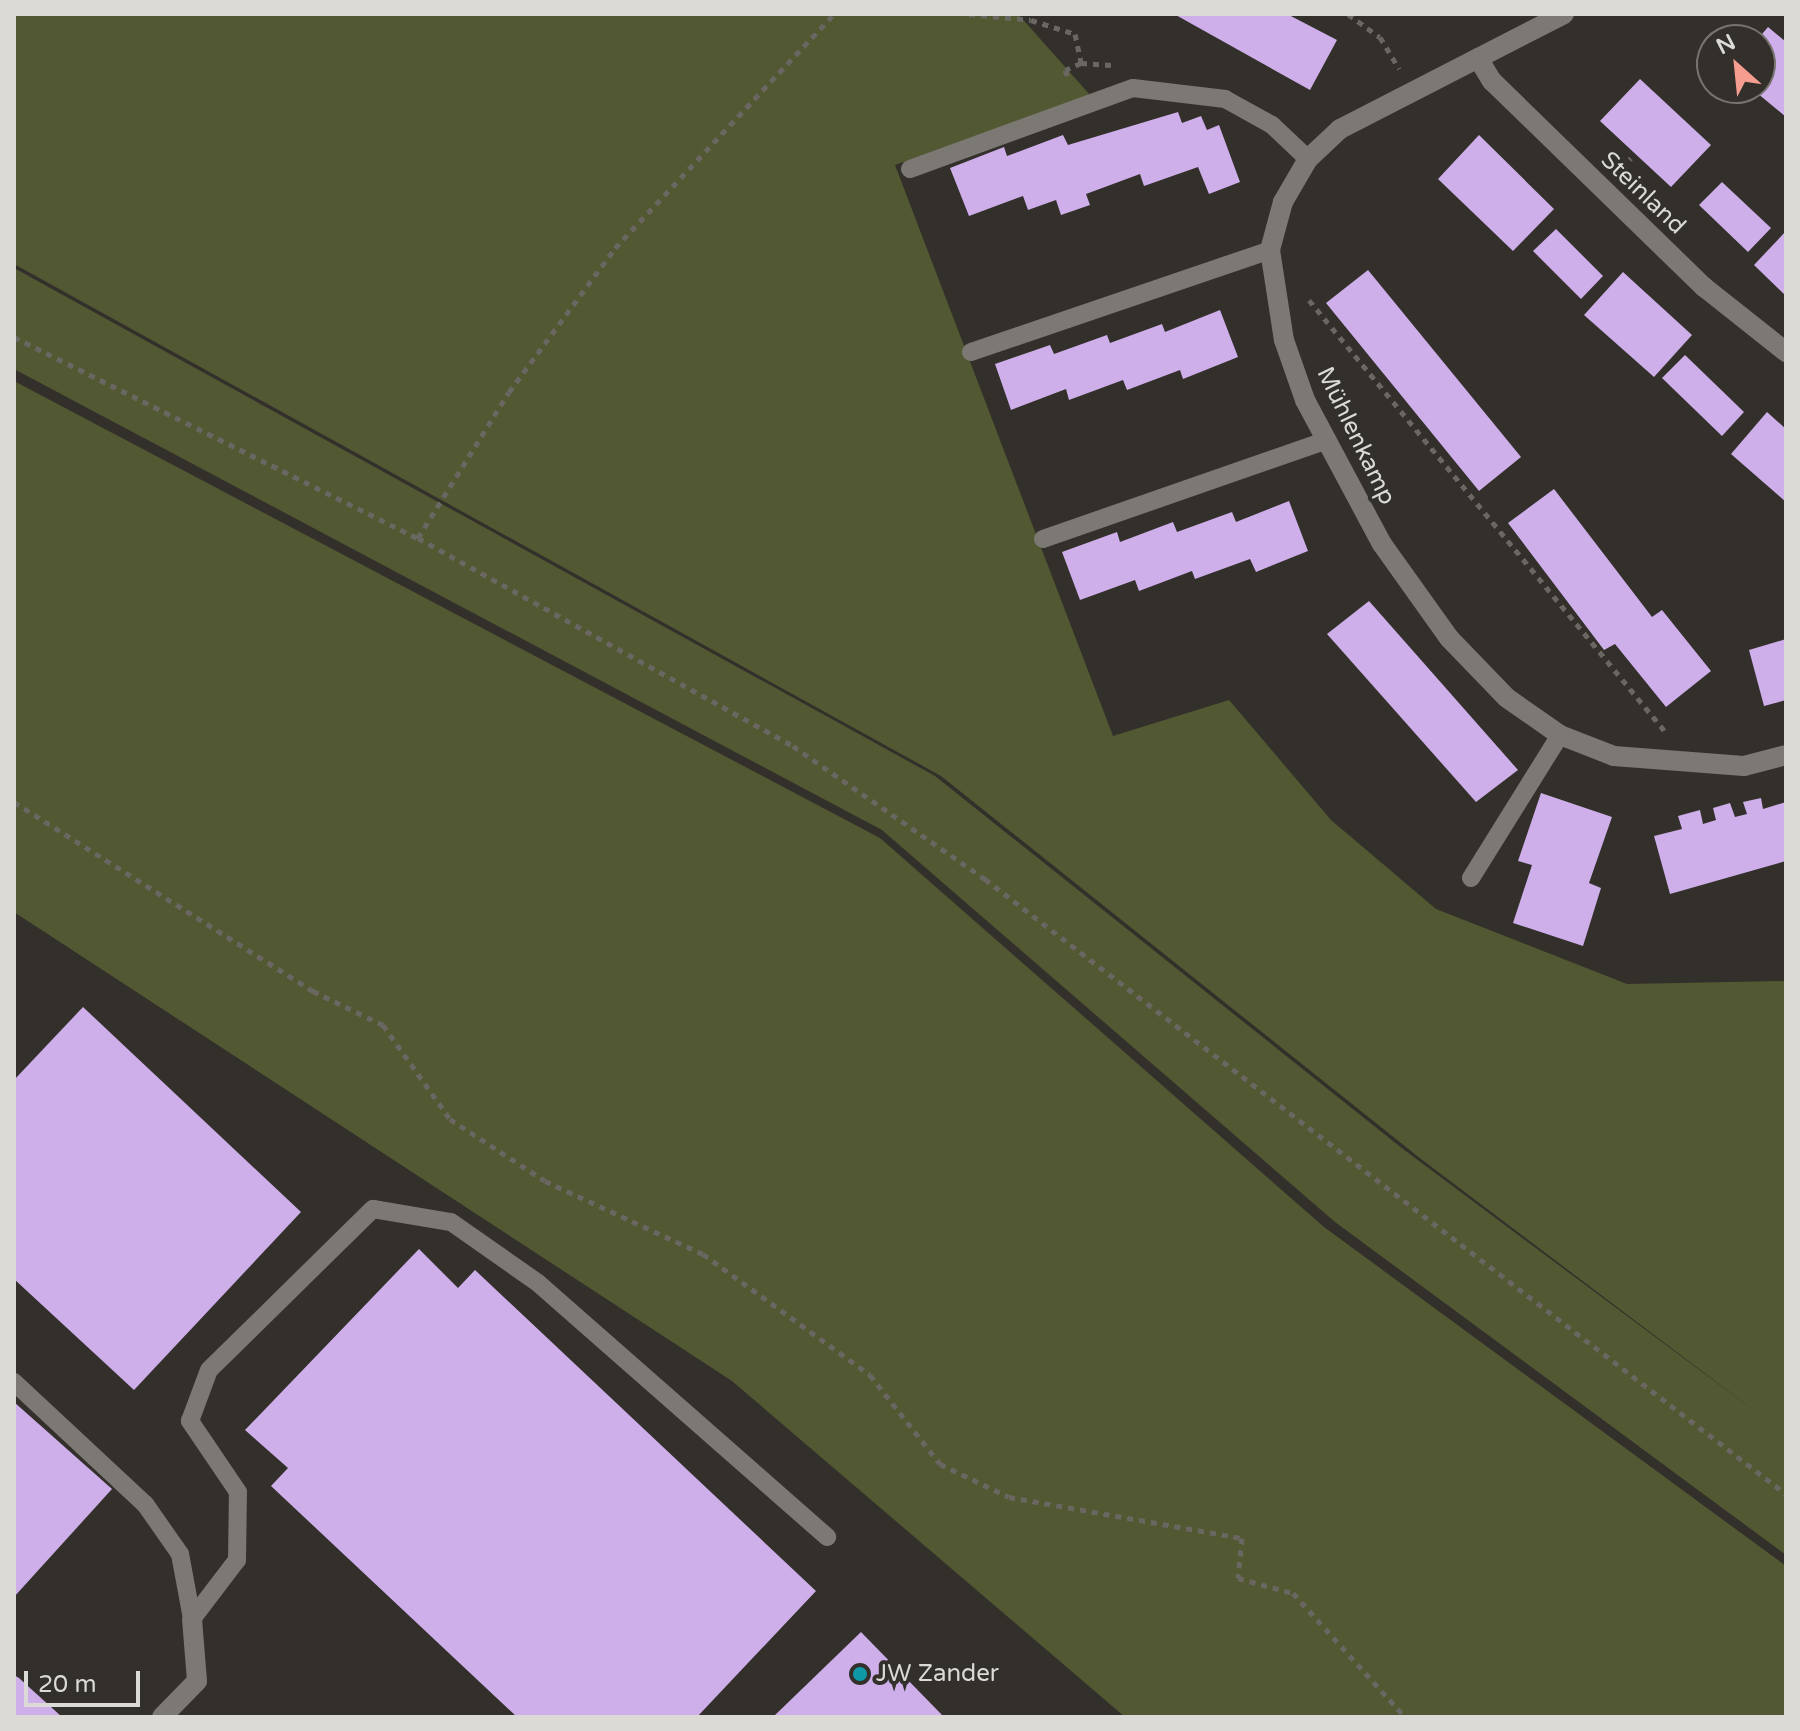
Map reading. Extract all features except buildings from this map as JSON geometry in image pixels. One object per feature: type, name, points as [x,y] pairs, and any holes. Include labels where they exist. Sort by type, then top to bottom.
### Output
[{"type":"street","name":"Mühlenkamp","points":[[1564,14],[1340,129],[1308,159],[1283,202],[1270,250],[1273,297],[1325,441],[1382,544],[1449,638],[1507,698],[1560,735],[1614,756],[1687,766],[1744,766],[1786,755]]},
{"type":"street","name":"Steinland","points":[[1478,58],[1492,81],[1601,189],[1704,287],[1786,352]]},
{"type":"street","points":[[162,1717],[197,1681],[192,1619]]},
{"type":"lane","points":[[910,169],[1080,104],[1133,88],[1185,89],[1225,99],[1272,125],[1308,159]]},
{"type":"lane","points":[[971,352],[1270,250]]},
{"type":"lane","points":[[1043,539],[1325,441]]},
{"type":"lane","points":[[1471,878],[1560,735]]},
{"type":"lane","points":[[192,1619],[237,1560],[238,1492],[190,1421],[209,1370],[373,1209],[451,1222],[538,1283],[827,1537]]},
{"type":"lane","points":[[14,1382],[145,1504],[180,1554],[192,1619]]},
{"type":"path","points":[[418,538],[509,392],[605,260],[834,14]]},
{"type":"path","points":[[969,14],[1031,20],[1075,34],[1081,63],[1065,70],[1080,104]]},
{"type":"path","points":[[1348,14],[1380,37],[1409,91]]},
{"type":"path","points":[[1273,297],[1305,295],[1672,739]]},
{"type":"path","points":[[14,337],[418,538],[715,700],[891,812],[1786,1494]]},
{"type":"path","points":[[14,802],[313,991],[383,1025],[462,1126],[545,1181],[703,1254],[870,1375],[940,1464],[1009,1497],[1242,1538],[1238,1578],[1293,1593],[1405,1717]]},
{"type":"green space","points":[[14,14],[1018,14],[1090,95],[895,165],[1113,736],[1229,700],[1331,820],[1436,909],[1627,984],[1786,981],[1786,1555],[1335,1222],[882,830],[14,369],[14,268],[935,776],[1403,1149],[1760,1415],[1421,1159],[941,776],[14,264]]},
{"type":"green space","points":[[14,381],[880,838],[1324,1227],[1786,1566],[1786,1717],[1125,1717],[732,1381],[14,912]]},
{"type":"place","name":"JW Zander","points":[[860,1674]]}]
